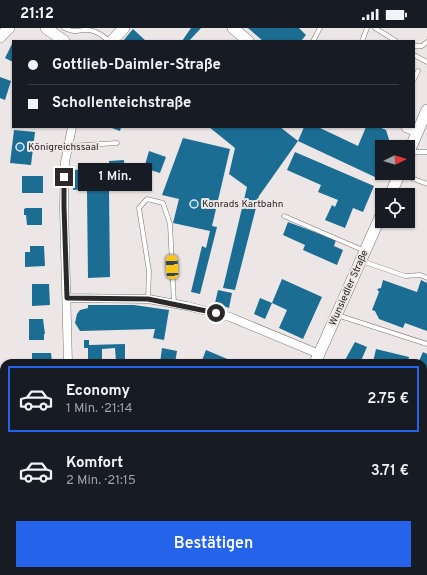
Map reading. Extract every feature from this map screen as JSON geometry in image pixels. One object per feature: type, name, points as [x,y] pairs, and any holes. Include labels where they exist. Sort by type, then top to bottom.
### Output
[{"type":"main road","points":[[0,37],[9,28]]},
{"type":"main road","points":[[46,28],[63,40]]},
{"type":"main road","points":[[111,40],[124,28]]},
{"type":"main road","points":[[233,28],[247,40]]},
{"type":"main road","points":[[414,140],[427,110]]},
{"type":"main road","points":[[410,128],[418,131]]},
{"type":"main road","name":"Wunsiedler Straße","points":[[317,359],[376,228]]},
{"type":"street","points":[[68,359],[64,207],[65,162],[72,128]]},
{"type":"street","points":[[67,298],[148,299],[174,303],[230,317],[317,359]]},
{"type":"lane","points":[[64,28],[73,32],[88,30],[97,32],[109,40]]},
{"type":"lane","points":[[314,40],[320,28]]},
{"type":"lane","points":[[362,40],[368,28]]},
{"type":"lane","points":[[374,28],[394,40]]},
{"type":"lane","points":[[415,46],[422,46],[427,42]]},
{"type":"lane","points":[[415,56],[427,62]]},
{"type":"lane","points":[[415,77],[418,71]]},
{"type":"lane","points":[[68,146],[117,143]]},
{"type":"lane","points":[[415,153],[427,152]]},
{"type":"lane","points":[[415,179],[427,184]]},
{"type":"lane","points":[[148,299],[149,271],[139,208],[147,199],[163,203],[170,224],[174,303]]},
{"type":"lane","points":[[284,216],[405,276],[420,275],[427,278]]},
{"type":"lane","points":[[337,314],[427,344]]},
{"type":"building","points":[[191,28],[201,28],[190,40],[183,40]]},
{"type":"building","points":[[248,28],[299,28],[306,35],[302,40],[262,40]]},
{"type":"building","points":[[133,29],[145,40],[124,40]]},
{"type":"building","points":[[12,44],[12,62],[5,58]]},
{"type":"building","points":[[0,77],[11,81],[5,100],[0,98]]},
{"type":"building","points":[[112,128],[121,128],[120,131]]},
{"type":"building","points":[[210,128],[281,128],[298,141],[259,196],[235,290],[223,288],[247,187],[229,174],[235,148]]},
{"type":"building","points":[[304,128],[320,128],[358,146],[366,128],[381,128],[386,130],[389,140],[375,140],[375,177],[298,141]]},
{"type":"building","points":[[14,130],[35,132],[31,165],[10,163]]},
{"type":"building","points":[[183,138],[230,149],[212,226],[217,227],[200,294],[191,292],[202,246],[206,248],[210,231],[173,223],[179,199],[162,195]]},
{"type":"building","points":[[149,151],[166,157],[160,173],[144,168]]},
{"type":"building","points":[[295,152],[374,186],[363,212],[353,208],[345,228],[325,220],[332,205],[335,207],[338,200],[318,192],[321,185],[287,170]]},
{"type":"building","points":[[124,160],[125,176],[110,176],[109,161]]},
{"type":"building","points":[[88,169],[88,189],[73,190],[73,170]]},
{"type":"building","points":[[22,176],[43,176],[43,193],[22,193]]},
{"type":"building","points":[[87,191],[109,191],[110,277],[88,278]]},
{"type":"building","points":[[42,208],[42,225],[27,225],[26,215],[24,215],[24,209]]},
{"type":"building","points":[[288,222],[336,240],[334,246],[343,250],[337,265],[303,250],[305,245],[283,235]]},
{"type":"building","points":[[30,246],[44,246],[45,266],[25,267],[25,252],[30,252]]},
{"type":"building","points":[[282,279],[322,297],[303,339],[279,328],[287,310],[272,303]]},
{"type":"building","points":[[383,280],[417,292],[421,280],[427,283],[427,331],[405,323],[403,328],[379,319],[375,311],[372,310],[379,292],[377,289],[381,288]]},
{"type":"building","points":[[32,284],[49,284],[50,305],[32,306]]},
{"type":"building","points":[[218,290],[232,293],[229,308],[215,303]]},
{"type":"building","points":[[260,298],[272,303],[265,319],[254,314]]},
{"type":"building","points":[[88,305],[134,305],[169,310],[164,340],[153,338],[155,329],[80,331],[75,323],[77,314],[80,310],[88,308]]},
{"type":"building","points":[[29,319],[43,319],[45,334],[44,340],[29,340]]},
{"type":"building","points":[[84,340],[89,340],[89,345],[125,344],[125,359],[116,359],[115,348],[102,349],[102,359],[88,359],[88,348],[84,348]]},
{"type":"building","points":[[355,342],[367,347],[362,359],[346,359]]},
{"type":"building","points":[[162,348],[177,351],[176,359],[161,359]]},
{"type":"building","points":[[376,349],[409,357],[409,359],[374,359]]},
{"type":"building","points":[[206,350],[227,359],[203,359]]},
{"type":"building","points":[[423,352],[427,354],[427,359],[420,359]]},
{"type":"building","points":[[32,353],[51,353],[52,359],[32,359]]},
{"type":"place","name":"Königreichssaal","points":[[20,147]]},
{"type":"place","name":"Konrads Kartbahn","points":[[194,204]]},
{"type":"route","points":[[64,177],[67,298],[148,299],[216,313]]}]
